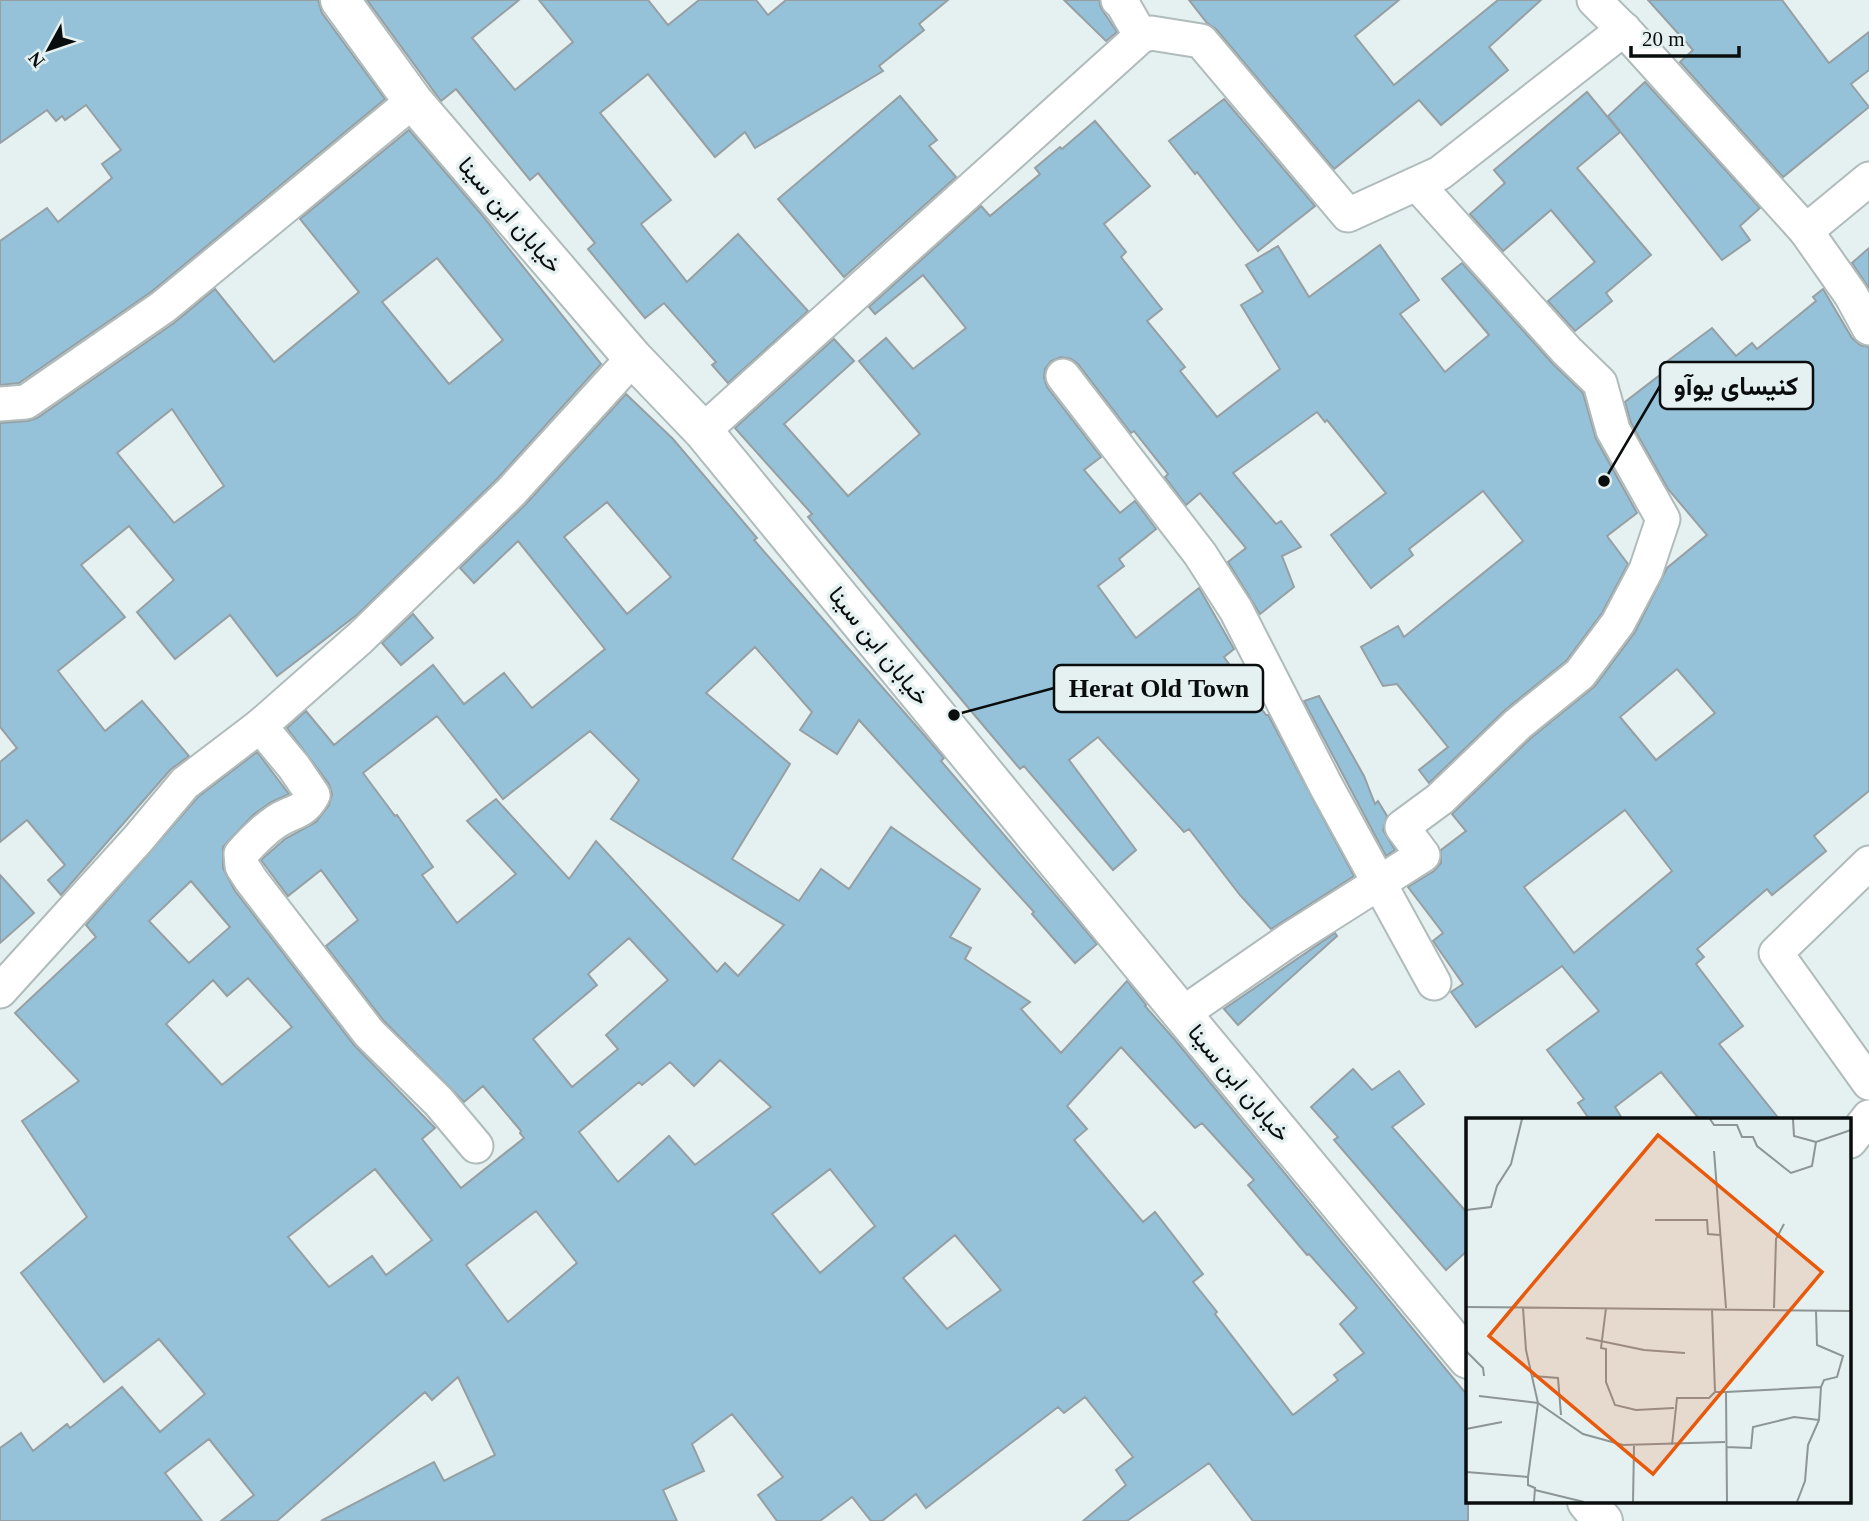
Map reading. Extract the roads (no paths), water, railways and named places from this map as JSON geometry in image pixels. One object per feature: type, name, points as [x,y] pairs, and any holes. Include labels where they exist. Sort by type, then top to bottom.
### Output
[{"type":"street","name":"خیابان ابن سینا","points":[[340,0],[412,102],[634,358],[703,431],[1466,1357]]},
{"type":"street","points":[[1118,0],[1141,36]]},
{"type":"street","points":[[1594,0],[1624,29],[1806,232],[1851,296],[1869,328]]},
{"type":"street","points":[[703,431],[1141,36],[1151,33],[1201,41],[1348,215],[1440,173],[1624,29]]},
{"type":"street","points":[[0,404],[26,402],[163,307],[412,102]]},
{"type":"street","points":[[1806,232],[1869,179]]},
{"type":"street","points":[[1182,1014],[1423,855],[1402,827],[1440,799],[1518,724],[1580,674],[1624,612],[1646,570],[1663,519],[1614,430],[1600,383],[1567,351],[1417,184]]},
{"type":"street","points":[[0,991],[185,783],[260,726],[360,638],[511,492],[634,358]]},
{"type":"street","points":[[1063,376],[1200,554],[1236,610],[1377,883],[1434,983]]},
{"type":"street","points":[[260,726],[313,794],[306,808],[276,821],[255,839],[241,854],[242,866],[279,919],[369,1033],[439,1102],[476,1146]]},
{"type":"street","points":[[1869,863],[1776,953],[1869,1083]]},
{"type":"street","points":[[1852,1138],[1869,1116]]},
{"type":"street","points":[[1589,1504],[1603,1521]]},
{"type":"place","name":"کنیسای یوآو","points":[[1604,481]]},
{"type":"place","name":"Herat Old Town","points":[[954,715]]}]
